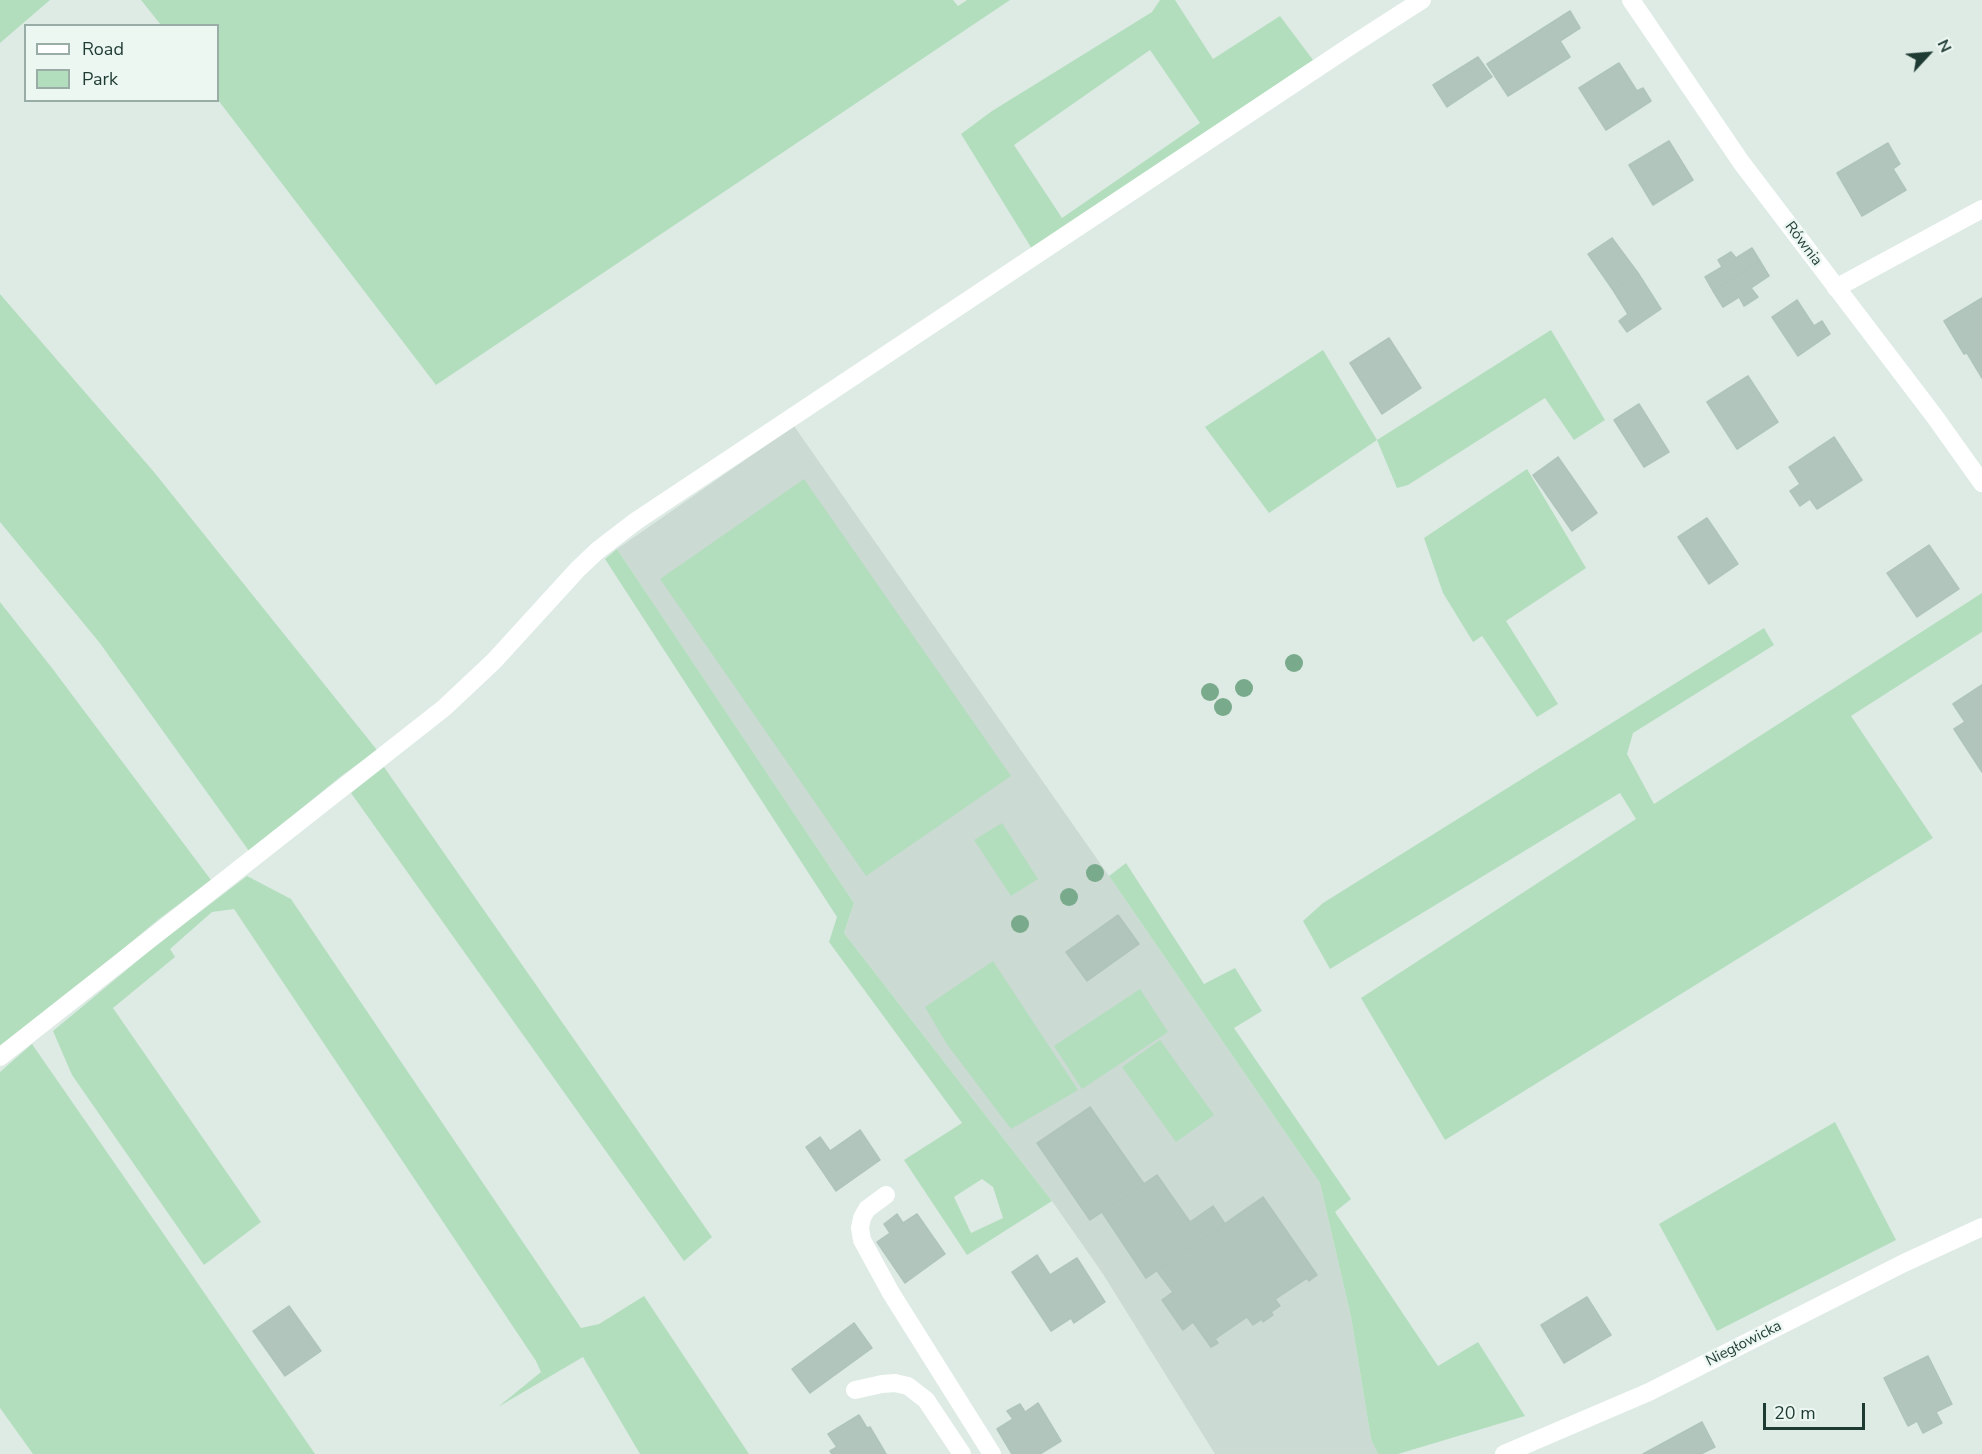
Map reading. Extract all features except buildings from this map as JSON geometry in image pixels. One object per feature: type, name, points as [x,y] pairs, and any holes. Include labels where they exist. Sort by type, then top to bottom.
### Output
[{"type":"street","points":[[0,1057],[444,708],[494,661],[578,569],[636,521],[1422,0]]},
{"type":"street","name":"Równia","points":[[1631,0],[1741,162],[1935,417],[1982,483]]},
{"type":"street","points":[[1836,288],[1982,209]]},
{"type":"street","points":[[886,1195],[867,1209],[862,1218],[860,1228],[862,1240],[891,1293],[993,1454]]},
{"type":"street","name":"Niegłowicka","points":[[1504,1454],[1649,1392],[1904,1263],[1982,1227]]},
{"type":"street","points":[[855,1390],[895,1383],[908,1386],[926,1400],[962,1454]]},
{"type":"shaded area","points":[[794,426],[1109,876],[1320,1183],[1351,1317],[1371,1439],[1378,1454],[1215,1454],[1103,1274],[1052,1201],[844,933],[854,903],[617,549]]},
{"type":"green space","points":[[0,0],[50,0],[0,43]]},
{"type":"green space","points":[[141,0],[953,0],[958,6],[967,0],[1010,0],[436,385],[219,101],[219,24],[160,24]]},
{"type":"green space","points":[[1160,0],[1175,0],[1213,59],[1280,16],[1313,60],[1032,249],[961,134],[992,111],[1152,12]],"holes":[[[1150,50],[1200,123],[1062,218],[1014,145]]]},
{"type":"green space","points":[[0,294],[154,472],[377,750],[249,851],[99,642],[0,522]]},
{"type":"green space","points":[[1551,330],[1605,420],[1574,440],[1545,398],[1408,485],[1397,488],[1377,440]]},
{"type":"green space","points":[[1323,350],[1377,440],[1269,513],[1205,427]]},
{"type":"green space","points":[[1527,469],[1586,568],[1506,621],[1558,704],[1537,717],[1482,636],[1473,642],[1443,593],[1424,538]]},
{"type":"green space","points":[[804,479],[1011,776],[866,876],[660,579]]},
{"type":"green space","points":[[617,549],[854,903],[844,933],[1052,1201],[967,1255],[904,1160],[962,1123],[829,942],[837,917],[605,559]],"holes":[[[982,1179],[993,1187],[1003,1218],[971,1233],[954,1197]]]},
{"type":"green space","points":[[1982,593],[1982,632],[1851,716],[1933,838],[1445,1140],[1361,998],[1636,819],[1620,793],[1330,969],[1303,921],[1323,903],[1764,628],[1774,645],[1633,733],[1627,754],[1654,804]]},
{"type":"green space","points":[[0,602],[211,880],[159,919],[0,1051]]},
{"type":"green space","points":[[384,767],[712,1237],[684,1261],[351,793]]},
{"type":"green space","points":[[1002,823],[1038,879],[1011,896],[974,840]]},
{"type":"green space","points":[[1126,863],[1204,984],[1235,968],[1262,1011],[1234,1028],[1351,1199],[1335,1212],[1438,1366],[1478,1342],[1525,1416],[1398,1454],[1378,1454],[1371,1439],[1351,1317],[1320,1183],[1109,876]]},
{"type":"green space","points":[[247,876],[291,899],[581,1328],[599,1324],[644,1296],[749,1454],[640,1454],[583,1357],[498,1407],[541,1372],[536,1361],[234,909],[212,912],[170,949],[175,957],[113,1008],[261,1222],[204,1265],[72,1075],[53,1031],[153,948]]},
{"type":"green space","points":[[993,961],[1078,1090],[1011,1129],[946,1043],[925,1007]]},
{"type":"green space","points":[[1140,989],[1168,1032],[1082,1089],[1054,1046]]},
{"type":"green space","points":[[1160,1040],[1214,1115],[1176,1142],[1122,1067]]},
{"type":"green space","points":[[32,1044],[315,1454],[33,1454],[0,1408],[0,1072]]},
{"type":"green space","points":[[1835,1122],[1896,1240],[1717,1331],[1659,1224]]}]
